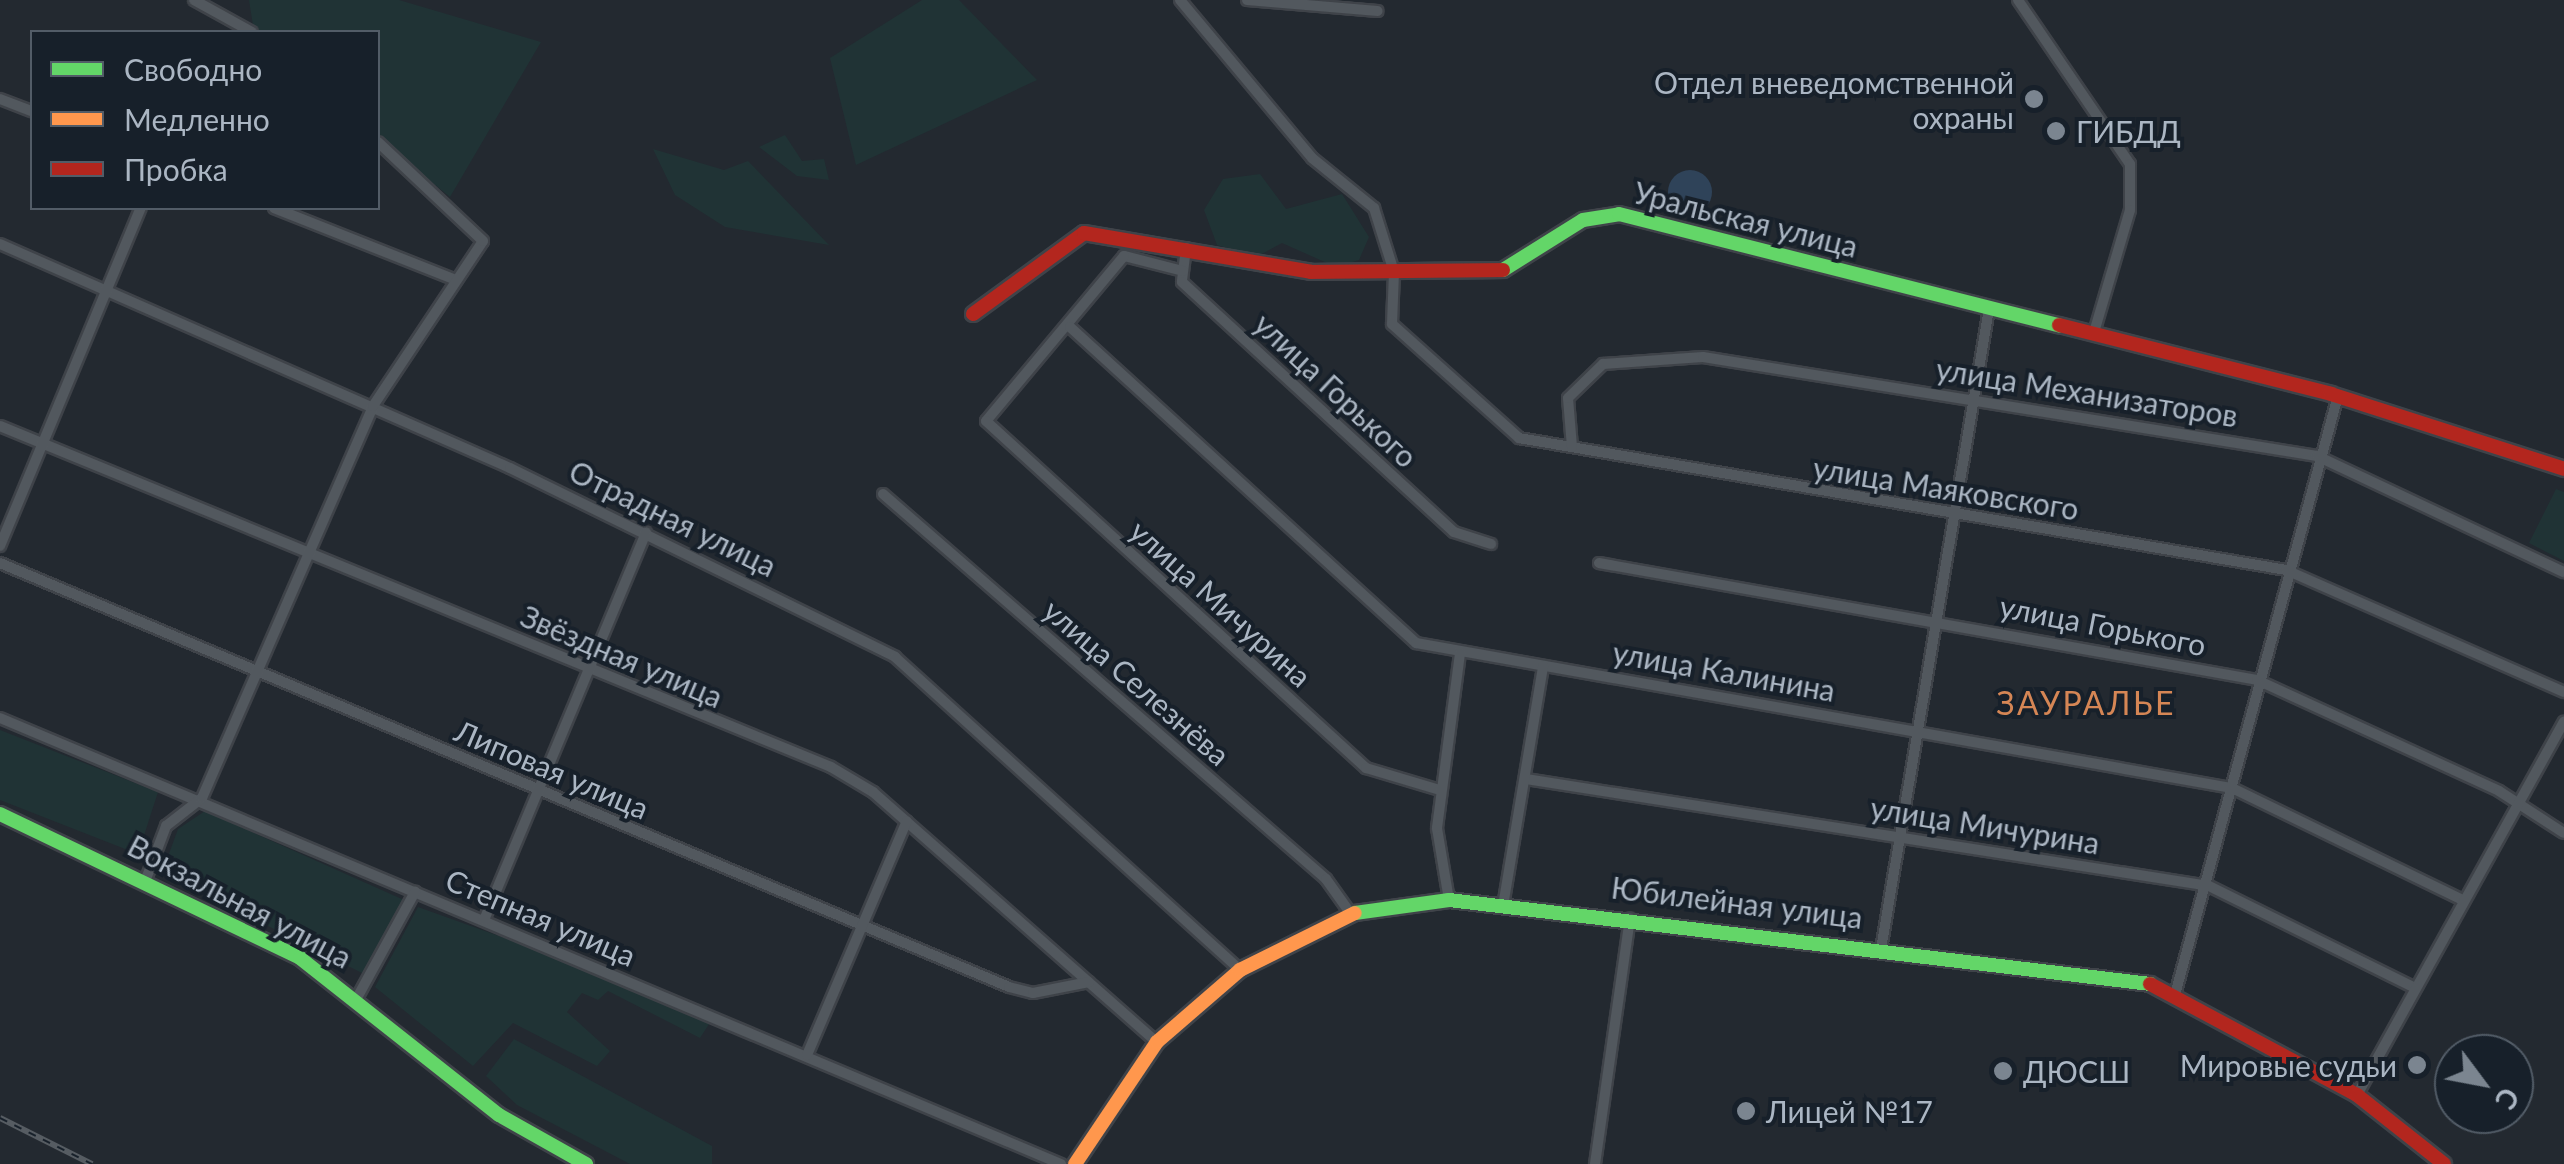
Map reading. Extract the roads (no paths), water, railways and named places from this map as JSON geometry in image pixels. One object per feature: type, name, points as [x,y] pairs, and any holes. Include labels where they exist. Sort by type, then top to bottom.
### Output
[{"type":"street","points":[[194,0],[246,30]]},
{"type":"street","name":"улица Маяковского","points":[[1180,0],[1312,158],[1374,208],[1394,272],[1392,324],[1505,428],[1572,447],[2286,570],[2564,692]]},
{"type":"street","points":[[1246,0],[1378,11]]},
{"type":"street","points":[[2018,0],[2130,164],[2130,210],[2094,332]]},
{"type":"street","points":[[0,99],[30,110]]},
{"type":"street","points":[[146,879],[166,826],[202,798],[373,406],[483,241],[380,144]]},
{"type":"street","points":[[0,546],[140,210]]},
{"type":"street","points":[[279,210],[456,280]]},
{"type":"street","name":"Уральская улица","points":[[973,314],[1084,233],[1187,247],[1311,272],[1507,270],[1583,220],[1620,214],[2338,396],[2564,470]]},
{"type":"street","name":"Отрадная улица","points":[[0,244],[110,288],[646,532],[894,657],[1240,970]]},
{"type":"street","points":[[1070,327],[1124,256],[1183,271],[1187,247]]},
{"type":"street","name":"улица Горького","points":[[1183,271],[1182,282],[1413,496],[1454,532],[1491,544]]},
{"type":"street","points":[[1880,948],[1948,513],[1968,398],[1989,309]]},
{"type":"street","name":"улица Мичурина","points":[[1070,327],[986,421],[1366,768],[1440,790]]},
{"type":"street","name":"улица Калинина","points":[[1070,327],[1390,626],[1460,653],[1916,729],[2232,788],[2463,900]]},
{"type":"street","name":"улица Механизаторов","points":[[1572,447],[1565,415],[1582,379],[1639,356],[1703,357],[2316,456],[2564,572]]},
{"type":"street","points":[[2176,992],[2208,886],[2316,456],[2338,396]]},
{"type":"street","name":"Звёздная улица","points":[[0,426],[831,767],[906,821],[1158,1042]]},
{"type":"street","name":"улица Селезнёва","points":[[883,494],[1326,880],[1351,914]]},
{"type":"street","points":[[484,920],[646,532]]},
{"type":"street","name":"Липовая улица","points":[[0,562],[858,926],[1033,993],[1089,982]]},
{"type":"street","name":"улица Горького","points":[[1600,563],[1933,618],[2257,680],[2522,802],[2564,834]]},
{"type":"street","points":[[1449,900],[1440,790],[1460,653]]},
{"type":"street","points":[[1504,900],[1543,666]]},
{"type":"street","name":"Степная улица","points":[[0,718],[202,798],[1061,1164]]},
{"type":"street","points":[[2357,1096],[2564,722]]},
{"type":"street","name":"улица Мичурина","points":[[1526,779],[2208,886],[2416,988]]},
{"type":"street","name":"Вокзальная улица","points":[[0,814],[146,879],[358,996],[499,1115],[586,1164]]},
{"type":"street","points":[[807,1055],[858,926],[906,821]]},
{"type":"street","points":[[358,996],[415,892]]},
{"type":"street","name":"Юбилейная улица","points":[[1076,1164],[1158,1042],[1240,970],[1351,914],[1449,900],[1504,900],[1880,948],[2176,992],[2357,1096],[2444,1164]]},
{"type":"street","points":[[1595,1164],[1630,917]]},
{"type":"water","points":[[1690,170],[1706,176],[1712,192],[1706,208],[1690,214],[1674,208],[1668,192],[1674,176]]},
{"type":"railway","points":[[0,1118],[92,1164]]},
{"type":"place","name":"Отдел вневедомственной охраны","points":[[2034,99]]},
{"type":"place","name":"ГИБДД","points":[[2056,131]]},
{"type":"place","name":"Мировые судьи","points":[[2417,1065]]},
{"type":"place","name":"ДЮСШ","points":[[2003,1071]]},
{"type":"place","name":"Лицей №17","points":[[1746,1111]]},
{"type":"district","name":"ЗАУРАЛЬЕ","points":[[2086,703]]}]
